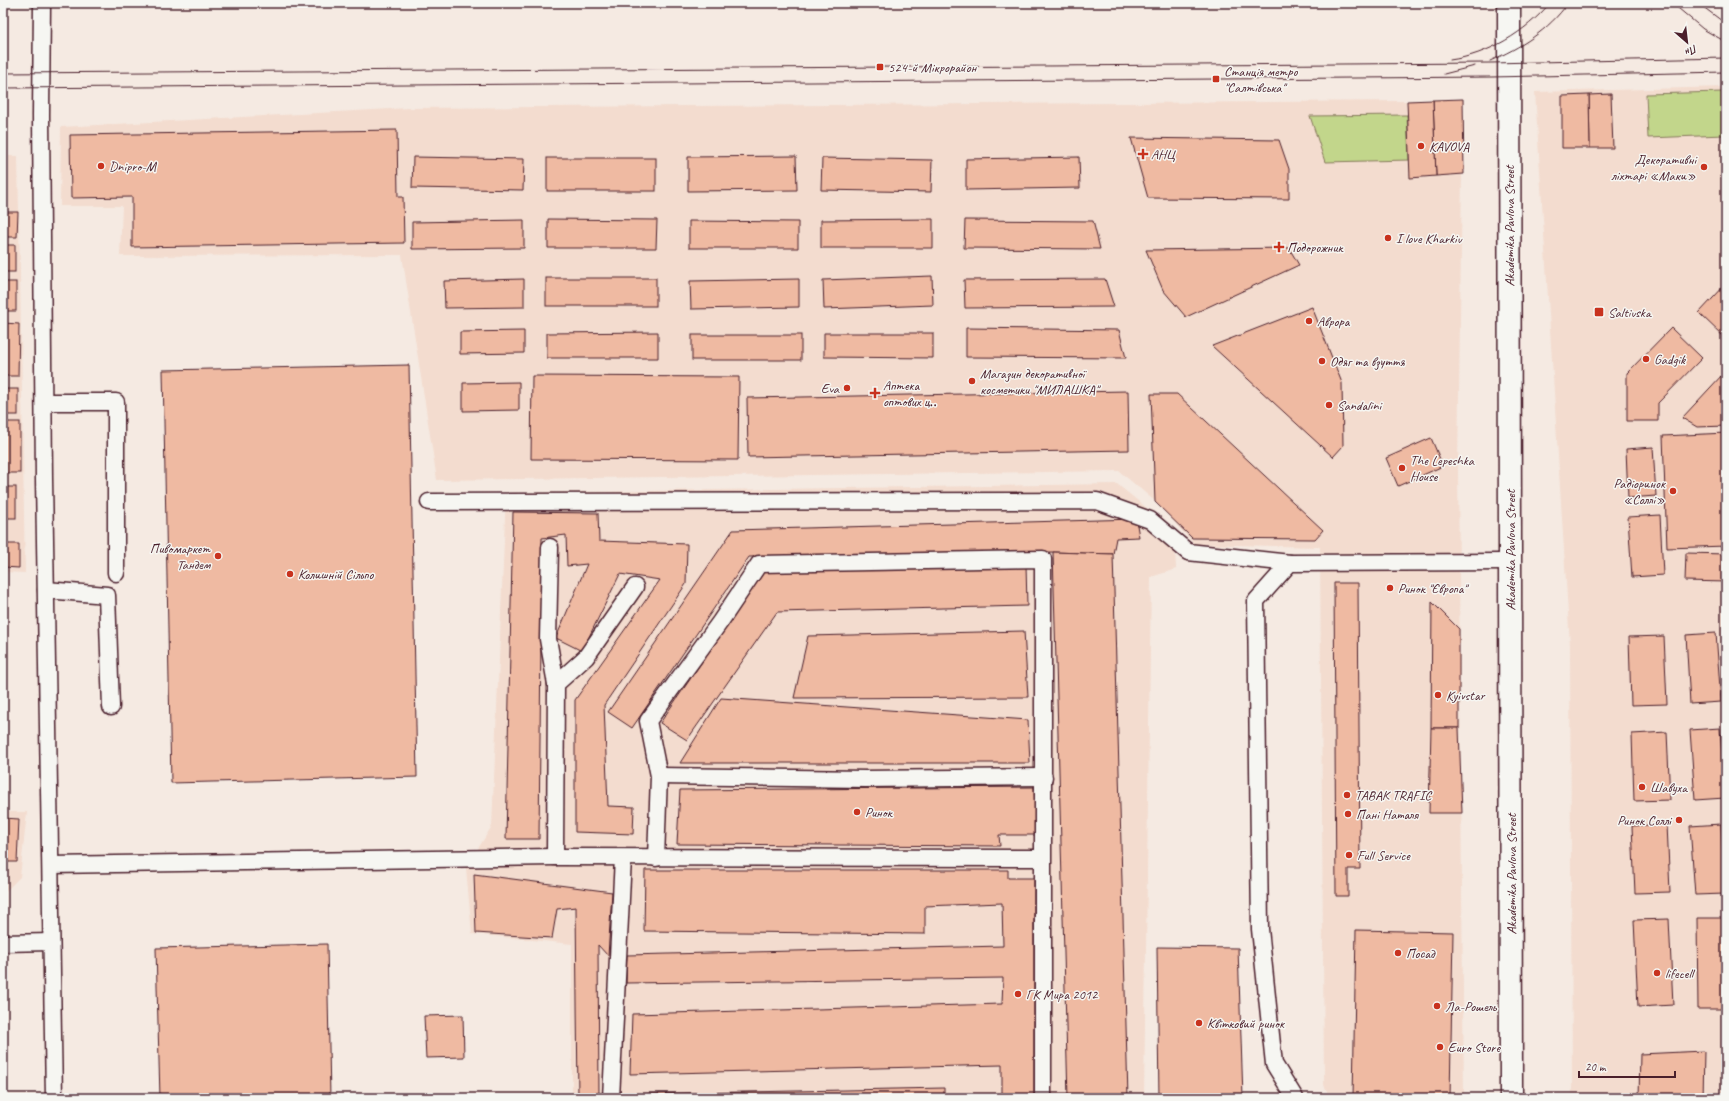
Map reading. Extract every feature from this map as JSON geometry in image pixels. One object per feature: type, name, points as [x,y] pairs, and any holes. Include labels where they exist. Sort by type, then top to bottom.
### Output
[{"type":"main road","name":"Akademika Pavlova Street","points":[[1509,3],[1511,1098]]},
{"type":"lane","points":[[42,3],[41,115],[46,590],[54,1098]]},
{"type":"lane","points":[[44,402],[116,402],[116,573]]},
{"type":"lane","points":[[429,502],[1097,501],[1150,520],[1188,552],[1290,563],[1510,562]]},
{"type":"lane","points":[[550,547],[548,638],[556,684],[555,857]]},
{"type":"lane","points":[[656,858],[659,776],[648,721],[720,622],[759,564],[1011,558],[1042,559],[1044,777],[1042,858],[1043,1098]]},
{"type":"lane","points":[[1290,563],[1256,601],[1260,929],[1274,1064],[1295,1098]]},
{"type":"lane","points":[[556,684],[586,657],[635,587]]},
{"type":"lane","points":[[46,590],[108,595],[111,707]]},
{"type":"lane","points":[[659,776],[866,779],[1044,777]]},
{"type":"lane","points":[[51,865],[555,857],[1042,858]]},
{"type":"lane","points":[[611,1098],[623,858]]},
{"type":"lane","points":[[3,943],[51,942]]},
{"type":"shaded area","points":[[1726,87],[1726,1098],[1572,1098],[1570,645],[1535,92]]},
{"type":"shaded area","name":"Ринок \"Європа\"","points":[[1463,99],[1458,467],[1464,1098],[1330,1098],[1324,1085],[1320,547],[1194,544],[1156,502],[1119,471],[437,480],[402,255],[120,256],[122,206],[60,206],[61,127],[409,108],[1407,101]]},
{"type":"shaded area","points":[[3,156],[18,156],[25,573],[3,572]]},
{"type":"shaded area","points":[[1117,484],[1174,530],[1176,569],[1151,577],[1144,1098],[572,1098],[572,944],[472,934],[466,868],[492,826],[506,493]]},
{"type":"shaded area","points":[[3,812],[27,812],[20,877],[3,894]]},
{"type":"green space","points":[[1722,92],[1724,135],[1648,138],[1646,94]]},
{"type":"green space","points":[[1407,115],[1409,160],[1325,162],[1310,116]]},
{"type":"building","points":[[1611,94],[1613,148],[1590,148],[1589,95]]},
{"type":"building","points":[[1589,95],[1590,148],[1562,148],[1562,96]]},
{"type":"building","points":[[1463,99],[1464,174],[1436,176],[1433,100]]},
{"type":"building","points":[[1433,100],[1436,176],[1410,178],[1407,101]]},
{"type":"building","points":[[397,130],[398,197],[403,197],[404,243],[132,247],[132,197],[71,198],[70,135]]},
{"type":"building","points":[[1131,138],[1279,140],[1289,169],[1289,199],[1148,198]]},
{"type":"building","points":[[796,156],[797,190],[688,191],[688,157]]},
{"type":"building","points":[[413,157],[524,159],[523,190],[412,188]]},
{"type":"building","points":[[1079,157],[1080,188],[966,190],[966,159]]},
{"type":"building","points":[[547,158],[656,158],[656,191],[547,191]]},
{"type":"building","points":[[822,158],[932,160],[931,192],[821,190]]},
{"type":"building","points":[[3,212],[18,212],[17,237],[3,237]]},
{"type":"building","points":[[548,219],[657,220],[656,248],[548,248]]},
{"type":"building","points":[[933,219],[933,248],[821,248],[821,220]]},
{"type":"building","points":[[524,220],[524,248],[412,249],[412,222]]},
{"type":"building","points":[[965,220],[1093,221],[1100,249],[964,248]]},
{"type":"building","points":[[689,221],[798,222],[798,248],[689,248]]},
{"type":"building","points":[[3,245],[15,245],[15,272],[3,272]]},
{"type":"building","points":[[1289,248],[1299,265],[1186,317],[1163,290],[1146,250]]},
{"type":"building","points":[[932,276],[933,305],[824,309],[823,280]]},
{"type":"building","points":[[546,278],[656,278],[656,306],[546,306]]},
{"type":"building","points":[[524,279],[524,307],[445,308],[444,281]]},
{"type":"building","points":[[799,279],[799,307],[691,309],[690,281]]},
{"type":"building","points":[[1105,279],[1114,307],[965,308],[964,280]]},
{"type":"building","points":[[3,282],[16,282],[16,311],[3,311]]},
{"type":"building","points":[[1726,284],[1726,337],[1725,338],[1699,313]]},
{"type":"building","points":[[1312,307],[1342,383],[1343,446],[1333,457],[1212,346]]},
{"type":"building","points":[[3,323],[19,324],[18,376],[3,376]]},
{"type":"building","points":[[966,328],[1119,330],[1126,358],[966,357]]},
{"type":"building","points":[[1671,328],[1702,358],[1658,403],[1658,421],[1627,421],[1627,373]]},
{"type":"building","points":[[524,331],[524,353],[460,354],[460,332]]},
{"type":"building","points":[[658,332],[658,358],[547,358],[547,333]]},
{"type":"building","points":[[824,333],[933,333],[933,358],[824,357]]},
{"type":"building","points":[[692,335],[801,335],[801,360],[692,360]]},
{"type":"building","name":"Колишній Сільпо","points":[[409,365],[417,777],[171,783],[163,370]]},
{"type":"building","points":[[1723,374],[1726,376],[1726,426],[1697,427],[1682,418]]},
{"type":"building","points":[[532,376],[739,377],[738,460],[531,459]]},
{"type":"building","points":[[519,382],[519,410],[463,411],[463,383]]},
{"type":"building","points":[[3,389],[18,389],[18,415],[3,415]]},
{"type":"building","points":[[1128,391],[1129,450],[748,457],[747,398]]},
{"type":"building","points":[[1151,394],[1177,394],[1323,530],[1315,539],[1192,538],[1155,502]]},
{"type":"building","points":[[3,422],[20,422],[20,473],[3,473]]},
{"type":"building","points":[[1726,433],[1726,546],[1667,548],[1663,436]]},
{"type":"building","points":[[1431,438],[1443,466],[1398,486],[1386,458]]},
{"type":"building","points":[[1653,447],[1656,496],[1628,498],[1626,449]]},
{"type":"building","points":[[3,487],[16,487],[16,518],[3,518]]},
{"type":"building","points":[[513,512],[598,513],[599,541],[687,544],[686,584],[604,705],[608,806],[634,807],[633,834],[575,832],[575,700],[660,580],[620,574],[582,651],[556,638],[587,564],[567,566],[566,535],[542,538],[539,839],[506,839]]},
{"type":"building","points":[[1660,515],[1663,575],[1632,577],[1628,517]]},
{"type":"building","points":[[1136,519],[1139,537],[1116,538],[1113,554],[1053,552],[749,557],[632,728],[608,712],[733,530]]},
{"type":"building","points":[[3,544],[19,544],[19,568],[3,567]]},
{"type":"building","points":[[1053,552],[1113,554],[1128,1098],[1068,1098]]},
{"type":"building","points":[[1686,553],[1726,554],[1726,582],[1685,581]]},
{"type":"building","points":[[1026,565],[1027,606],[777,612],[687,740],[660,723],[765,570]]},
{"type":"building","points":[[1334,583],[1358,583],[1360,869],[1348,869],[1348,896],[1336,896]]},
{"type":"building","points":[[1432,602],[1459,629],[1459,728],[1431,728]]},
{"type":"building","points":[[1024,631],[1028,697],[794,698],[808,636]]},
{"type":"building","points":[[1716,633],[1721,702],[1690,704],[1686,635]]},
{"type":"building","points":[[1664,636],[1667,704],[1631,705],[1629,637]]},
{"type":"building","points":[[721,698],[1028,720],[1030,763],[680,763]]},
{"type":"building","points":[[1431,728],[1459,728],[1462,813],[1429,813]]},
{"type":"building","points":[[1720,728],[1725,798],[1695,800],[1690,730]]},
{"type":"building","points":[[1667,732],[1670,800],[1634,801],[1632,734]]},
{"type":"building","name":"Ринок","points":[[1034,787],[1036,835],[999,835],[1000,846],[677,844],[680,790]]},
{"type":"building","points":[[3,818],[19,819],[17,862],[3,862]]},
{"type":"building","points":[[1667,824],[1670,892],[1635,893],[1632,826]]},
{"type":"building","points":[[1721,824],[1725,894],[1695,895],[1690,826]]},
{"type":"building","name":"ГК Мира 2012","points":[[645,870],[1008,870],[1008,878],[1034,878],[1034,1098],[1002,1098],[1002,1065],[630,1074],[632,1014],[1002,1004],[1003,978],[626,983],[627,955],[1003,946],[1002,903],[925,906],[925,934],[644,931]]},
{"type":"building","points":[[474,874],[612,892],[608,956],[598,945],[599,1098],[578,1098],[576,907],[557,909],[552,938],[476,933]]},
{"type":"building","points":[[1697,918],[1726,918],[1726,1009],[1698,1009]]},
{"type":"building","points":[[1669,919],[1673,1005],[1638,1007],[1634,920]]},
{"type":"building","points":[[1356,930],[1453,932],[1450,1098],[1353,1098]]},
{"type":"building","points":[[327,944],[330,1098],[160,1098],[156,948]]},
{"type":"building","name":"Квітковий ринок","points":[[1157,947],[1238,948],[1243,1098],[1159,1098]]},
{"type":"building","points":[[463,1015],[464,1057],[426,1058],[424,1016]]},
{"type":"building","points":[[1704,1051],[1703,1098],[1639,1098],[1640,1054]]},
{"type":"building","points":[[944,1088],[944,1098],[647,1098],[647,1094]]},
{"type":"tram line","points":[[1450,60],[1478,53],[1505,40],[1530,23],[1550,3]]},
{"type":"tram line","points":[[1490,61],[1523,44],[1543,30],[1568,3]]},
{"type":"tram line","points":[[1672,3],[1703,29],[1726,42]]},
{"type":"tram line","points":[[1698,3],[1726,24]]},
{"type":"tram line","points":[[3,73],[1490,63],[1726,58]]},
{"type":"tram line","points":[[1444,74],[1475,66]]},
{"type":"tram line","points":[[3,88],[1491,77],[1726,72]]},
{"type":"place","name":"524-й Мікрорайон","points":[[880,67]]},
{"type":"place","name":"Станція метро \"Салтівська\"","points":[[1216,79]]},
{"type":"place","name":"KAVOVA","points":[[1421,146]]},
{"type":"place","name":"АНЦ","points":[[1143,154]]},
{"type":"place","name":"Dnipro-M","points":[[101,166]]},
{"type":"place","name":"Декоративні ліхтарі «Маки»","points":[[1704,167]]},
{"type":"place","name":"I love Kharkiv","points":[[1388,238]]},
{"type":"place","name":"Подорожник","points":[[1279,247]]},
{"type":"place","name":"Saltivska","points":[[1599,312]]},
{"type":"place","name":"Аврора","points":[[1309,321]]},
{"type":"place","name":"Gadgik","points":[[1646,359]]},
{"type":"place","name":"Одяг та взуття","points":[[1322,361]]},
{"type":"place","name":"Магазин декоративної косметики \"МИЛАШКА\"","points":[[972,381]]},
{"type":"place","name":"Eva","points":[[847,388]]},
{"type":"place","name":"Аптека оптових ц‥","points":[[875,393]]},
{"type":"place","name":"Sandalini","points":[[1329,405]]},
{"type":"place","name":"The Lepeshka House","points":[[1402,468]]},
{"type":"place","name":"Радіоринок «Соллі»","points":[[1673,491]]},
{"type":"place","name":"Пивомаркет Тандем","points":[[218,556]]},
{"type":"place","name":"Колишній Сільпо","points":[[290,574]]},
{"type":"place","name":"Ринок \"Європа\"","points":[[1390,588]]},
{"type":"place","name":"Kyivstar","points":[[1438,695]]},
{"type":"place","name":"Шавуха","points":[[1642,787]]},
{"type":"place","name":"TABAK TRAFIC","points":[[1347,795]]},
{"type":"place","name":"Ринок","points":[[857,812]]},
{"type":"place","name":"Пані Наталя","points":[[1348,814]]},
{"type":"place","name":"Ринок Соллі","points":[[1679,820]]},
{"type":"place","name":"Full Service","points":[[1349,855]]},
{"type":"place","name":"Посад","points":[[1398,953]]},
{"type":"place","name":"lifecell","points":[[1657,973]]},
{"type":"place","name":"ГК Мира 2012","points":[[1018,994]]},
{"type":"place","name":"Ла-Рошель","points":[[1437,1006]]},
{"type":"place","name":"Квітковий ринок","points":[[1199,1023]]},
{"type":"place","name":"Euro Store","points":[[1440,1047]]}]
